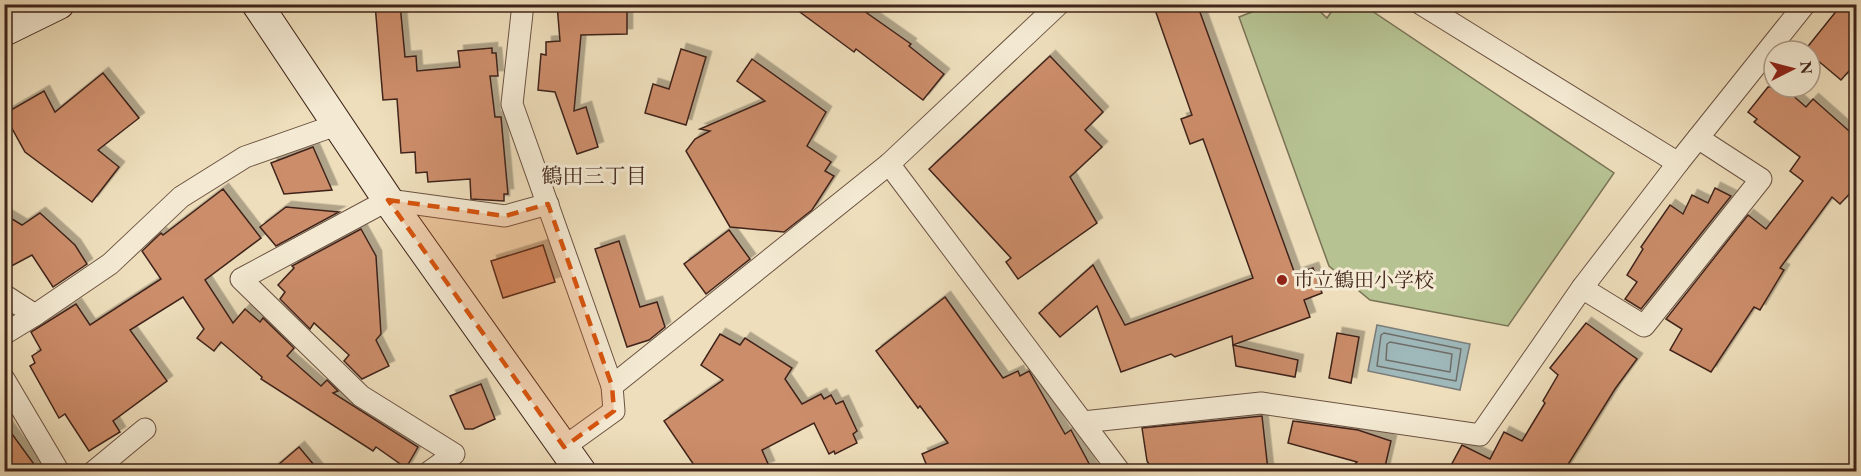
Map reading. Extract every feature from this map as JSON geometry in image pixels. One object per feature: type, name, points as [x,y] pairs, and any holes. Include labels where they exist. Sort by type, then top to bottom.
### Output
[{"type":"street","points":[[4,31],[59,4]]},
{"type":"street","points":[[257,4],[388,200],[580,471]]},
{"type":"street","points":[[523,4],[512,104],[612,386],[614,411],[564,447]]},
{"type":"street","points":[[612,386],[889,164],[1059,4]]},
{"type":"street","points":[[1421,4],[1678,163]]},
{"type":"street","points":[[1083,422],[1261,403],[1480,435],[1582,288],[1805,4]]},
{"type":"street","points":[[4,334],[110,264],[181,197],[245,157],[339,124]]},
{"type":"street","points":[[1582,288],[1644,326],[1761,179],[1698,138]]},
{"type":"street","points":[[889,164],[1120,471]]},
{"type":"street","points":[[429,471],[454,454],[361,396],[241,279],[388,200],[505,216],[548,204]]},
{"type":"street","points":[[4,296],[35,315]]},
{"type":"street","points":[[4,379],[59,471]]},
{"type":"street","points":[[93,471],[145,429]]},
{"type":"highlighted area","points":[[388,200],[505,216],[548,204],[612,386],[614,411],[564,447]]},
{"type":"green space","points":[[1270,5],[1313,5],[1327,18],[1336,5],[1363,5],[1614,173],[1508,326],[1370,300],[1329,266],[1239,17]]},
{"type":"water","points":[[1377,325],[1470,344],[1460,390],[1368,371]]},
{"type":"building","points":[[375,4],[400,4],[405,57],[416,56],[417,71],[460,67],[458,51],[492,48],[492,53],[496,53],[498,76],[490,76],[495,117],[501,117],[508,194],[504,194],[504,201],[471,199],[470,179],[428,182],[427,172],[416,173],[415,152],[401,153],[397,99],[383,100]]},
{"type":"building","points":[[557,4],[627,4],[627,34],[581,35],[574,111],[586,107],[598,147],[577,154],[555,92],[538,90],[541,54],[546,55],[546,42],[560,41]]},
{"type":"building","points":[[789,4],[854,4],[911,44],[909,46],[944,74],[923,100],[856,49],[854,52]]},
{"type":"building","points":[[1153,4],[1197,4],[1295,274],[1313,268],[1322,293],[1304,300],[1310,317],[1233,345],[1232,336],[1175,357],[1171,354],[1121,372],[1097,306],[1060,337],[1039,313],[1093,265],[1125,325],[1253,278],[1203,139],[1190,144],[1181,119],[1192,115]]},
{"type":"building","points":[[1842,4],[1857,4],[1857,62],[1841,80],[1822,64],[1822,39],[1814,39]]},
{"type":"building","points":[[681,49],[706,57],[686,125],[645,113],[653,84],[669,89]]},
{"type":"building","points":[[1050,56],[1103,112],[1085,130],[1102,147],[1070,177],[1097,223],[1018,279],[1006,262],[1011,258],[929,169]]},
{"type":"building","points":[[752,59],[826,112],[807,146],[831,162],[825,171],[834,176],[812,210],[784,232],[730,227],[686,151],[695,139],[710,131],[700,129],[765,101],[737,81]]},
{"type":"building","points":[[103,73],[139,118],[98,150],[119,167],[92,202],[25,152],[4,114],[44,91],[55,112]]},
{"type":"building","points":[[1762,94],[1762,99],[1797,99],[1806,107],[1813,99],[1857,138],[1857,186],[1840,204],[1832,197],[1780,268],[1784,270],[1760,310],[1754,307],[1711,372],[1670,350],[1682,329],[1666,319],[1748,215],[1766,229],[1803,181],[1790,171],[1800,157],[1754,122],[1757,119],[1748,112]]},
{"type":"building","points":[[313,147],[332,190],[284,194],[271,163]]},
{"type":"building","points":[[1715,188],[1731,196],[1641,309],[1625,299],[1637,282],[1627,275],[1643,249],[1641,247],[1670,205],[1683,214],[1692,195],[1708,203]]},
{"type":"building","points":[[223,189],[261,238],[205,280],[233,323],[245,309],[260,322],[263,318],[294,348],[287,356],[321,386],[327,380],[338,391],[333,393],[418,447],[406,468],[376,447],[373,451],[261,379],[262,377],[221,342],[214,351],[197,338],[204,329],[183,297],[130,330],[167,381],[113,421],[120,432],[89,451],[65,414],[59,418],[30,366],[35,363],[32,356],[41,350],[31,332],[76,304],[90,325],[161,279],[142,251],[161,233],[163,235]]},
{"type":"building","points":[[286,207],[339,212],[276,246],[260,227]]},
{"type":"building","points":[[40,213],[75,245],[87,264],[53,287],[32,255],[4,270],[4,214],[22,225]]},
{"type":"building","points":[[361,229],[376,256],[381,334],[376,340],[389,366],[362,379],[344,361],[349,355],[314,323],[310,329],[280,299],[285,292],[278,285],[294,268],[292,266]]},
{"type":"building","points":[[729,230],[750,259],[706,294],[684,264]]},
{"type":"building","points":[[619,241],[640,307],[657,302],[665,327],[649,340],[627,347],[595,249]]},
{"type":"building","points":[[543,245],[555,282],[503,298],[491,261]]},
{"type":"building","points":[[945,297],[1003,378],[1018,371],[1020,376],[1029,371],[1065,434],[1071,430],[1093,471],[929,471],[922,454],[948,443],[920,406],[918,408],[876,351]]},
{"type":"building","points":[[1586,323],[1637,359],[1615,389],[1564,471],[1448,471],[1462,445],[1490,459],[1504,432],[1522,441],[1545,403],[1543,401],[1558,375],[1550,368]]},
{"type":"building","points":[[1337,333],[1359,337],[1351,383],[1329,378]]},
{"type":"building","points":[[720,334],[740,345],[745,338],[792,368],[785,379],[802,404],[821,394],[824,399],[831,395],[836,404],[843,401],[857,431],[853,434],[857,443],[835,454],[834,451],[829,454],[814,423],[762,450],[769,466],[756,471],[698,471],[664,421],[723,380],[701,365]]},
{"type":"building","points":[[1233,345],[1298,360],[1295,377],[1236,366]]},
{"type":"building","points":[[481,384],[495,419],[473,429],[465,429],[450,396]]},
{"type":"building","points":[[1262,416],[1268,470],[1153,471],[1147,461],[1142,428]]},
{"type":"building","points":[[1293,421],[1358,430],[1391,441],[1384,471],[1349,471],[1357,462],[1288,443]]},
{"type":"building","points":[[4,423],[39,471],[4,471]]},
{"type":"building","points":[[299,447],[319,471],[271,471]]},
{"type":"place","name":"市立鶴田小学校","points":[[1282,280]]},
{"type":"district","name":"鶴田三丁目","points":[[594,175]]}]
